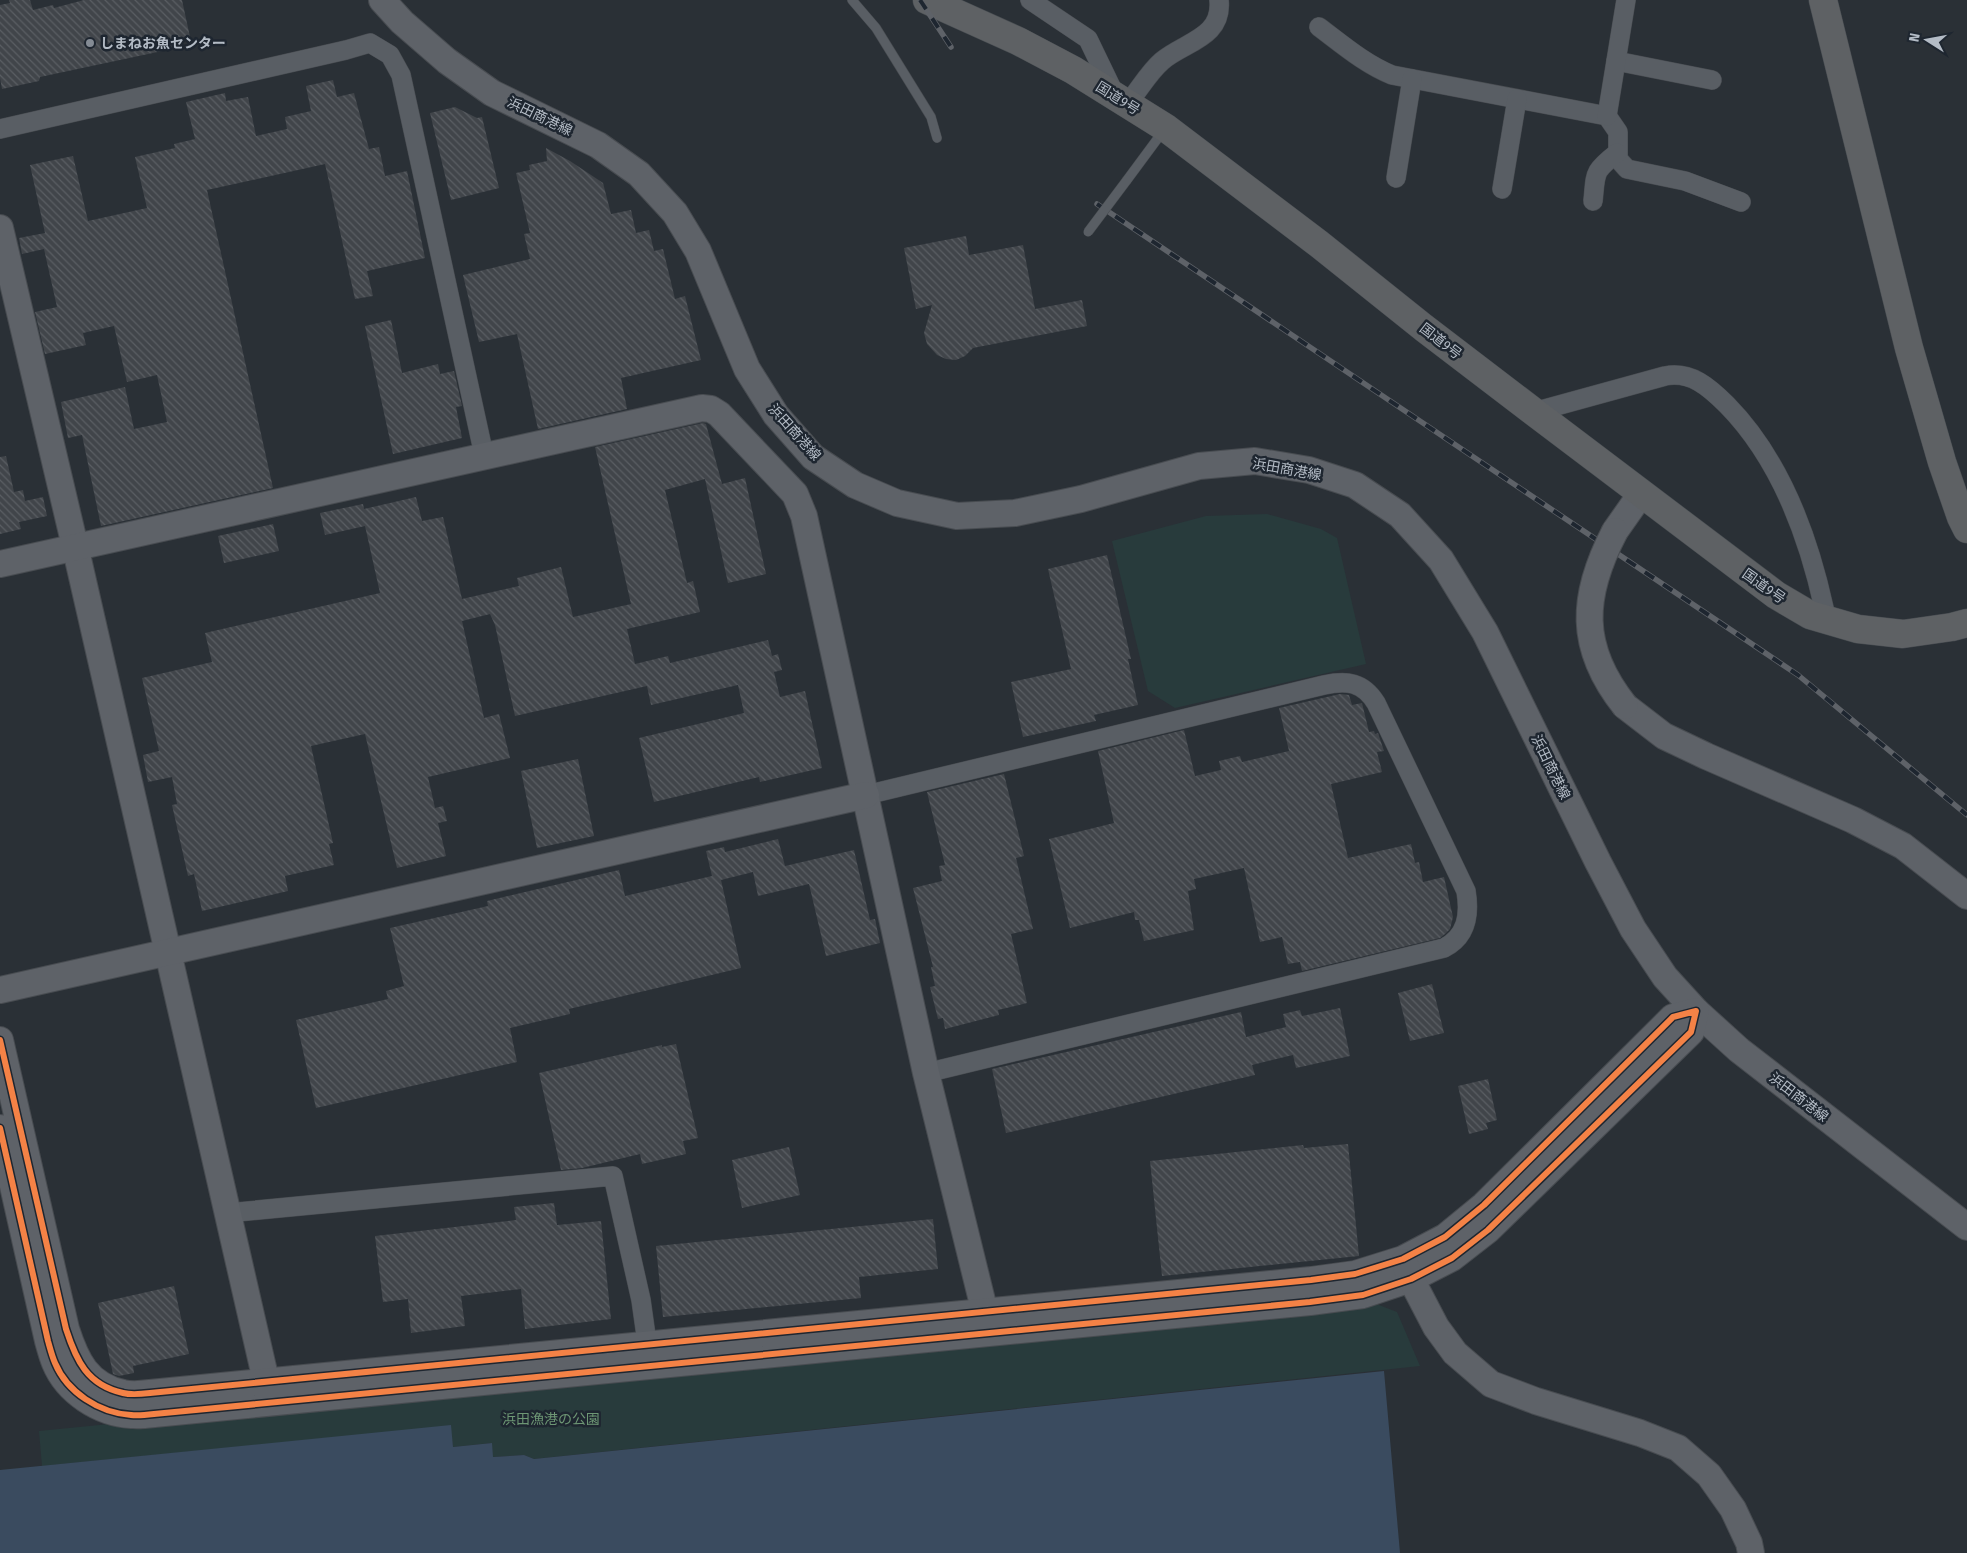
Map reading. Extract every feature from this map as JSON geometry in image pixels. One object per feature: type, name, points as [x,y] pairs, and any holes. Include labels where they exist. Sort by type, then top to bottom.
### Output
[{"type":"highway","points":[[1823,0],[1909,348],[1942,462],[1967,529]]},
{"type":"highway","name":"国道9号","points":[[931,2],[1018,41],[1073,70],[1166,128],[1319,244],[1424,328],[1776,596],[1810,615],[1858,629],[1903,634],[1967,623]]},
{"type":"street","name":"浜田商港線","points":[[382,0],[402,22],[446,61],[492,92],[598,145],[639,174],[675,213],[698,251],[748,369],[776,415],[813,457],[855,485],[897,503],[958,516],[1015,513],[1081,499],[1199,466],[1255,461],[1309,470],[1354,485],[1400,516],[1441,560],[1485,632],[1598,862],[1633,929],[1665,977],[1696,1011],[1739,1050],[1967,1227]]},
{"type":"street","points":[[1030,0],[1088,39],[1122,99],[1163,61],[1200,40],[1215,24],[1220,7],[1219,0]]},
{"type":"street","points":[[1626,0],[1607,116],[1618,132],[1617,153],[1622,165],[1627,169],[1685,181],[1740,202]]},
{"type":"street","points":[[1319,28],[1376,68],[1392,75],[1607,116]]},
{"type":"street","points":[[0,130],[370,43],[390,55],[401,75],[484,455]]},
{"type":"street","points":[[1616,61],[1712,80]]},
{"type":"street","points":[[1396,178],[1412,79]]},
{"type":"street","points":[[1502,189],[1517,99]]},
{"type":"street","points":[[1593,201],[1598,169],[1617,153]]},
{"type":"street","points":[[0,228],[269,1392]]},
{"type":"street","points":[[1534,412],[1665,376],[1682,374],[1700,382],[1715,392],[1743,421],[1777,474],[1795,514],[1816,573],[1824,608]]},
{"type":"street","points":[[0,564],[702,408],[711,409],[719,414],[795,494],[804,516],[926,1073],[988,1322]]},
{"type":"street","points":[[1641,494],[1615,531],[1604,554],[1595,583],[1590,613],[1589,627],[1599,667],[1606,681],[1625,706],[1664,736],[1853,820],[1903,846],[1967,896]]},
{"type":"street","points":[[0,990],[866,794],[1324,685],[1338,682],[1351,684],[1370,693],[1466,891],[1468,914],[1466,925],[1454,943],[1444,948],[926,1073]]},
{"type":"street","points":[[0,1128],[48,1341],[55,1363],[66,1381],[86,1400],[109,1411],[130,1415],[269,1392],[988,1322],[1355,1274],[1407,1269],[1452,1258],[1488,1230],[1691,1032],[1696,1011]]},
{"type":"street","points":[[0,1040],[66,1329],[74,1353],[86,1372],[102,1386],[124,1394],[269,1392]]},
{"type":"street","points":[[227,1214],[613,1176],[641,1300],[648,1355]]},
{"type":"street","points":[[1407,1269],[1436,1327],[1455,1353],[1491,1384],[1536,1401],[1640,1432],[1678,1448],[1709,1475],[1733,1509],[1749,1543],[1750,1553]]},
{"type":"lane","points":[[852,0],[881,36],[931,117],[937,138]]},
{"type":"lane","points":[[1088,232],[1166,128]]},
{"type":"green space","points":[[1267,514],[1321,529],[1337,538],[1366,664],[1175,708],[1148,691],[1112,541],[1206,516]]},
{"type":"green space","name":"浜田漁港の公園","points":[[1366,1300],[1397,1312],[1420,1366],[534,1459],[524,1455],[492,1457],[491,1443],[453,1447],[450,1426],[42,1466],[39,1431]]},
{"type":"water","points":[[1384,1371],[1400,1553],[0,1553],[0,1470],[451,1425],[453,1447],[492,1443],[493,1457],[524,1455],[534,1459]]},
{"type":"building","name":"しまねお魚センター","points":[[9,0],[30,0],[33,10],[53,5],[54,8],[84,0],[182,0],[190,37],[180,40],[181,47],[40,77],[39,81],[2,89],[0,78],[0,5],[10,3]]},
{"type":"building","points":[[333,80],[337,97],[354,93],[369,149],[379,147],[385,176],[407,171],[425,258],[367,271],[373,296],[355,299],[325,164],[207,190],[273,488],[101,526],[82,435],[68,438],[61,402],[125,387],[134,429],[167,422],[157,375],[127,382],[114,326],[83,333],[86,345],[45,354],[35,312],[57,307],[44,249],[22,254],[19,238],[45,233],[30,165],[73,156],[88,221],[147,208],[135,157],[175,148],[174,144],[195,139],[186,102],[225,93],[226,101],[248,97],[256,136],[287,129],[285,117],[311,111],[306,86]]},
{"type":"building","points":[[455,107],[477,118],[482,117],[499,188],[451,200],[430,113]]},
{"type":"building","points":[[546,148],[603,183],[611,214],[631,210],[636,233],[649,230],[654,251],[663,249],[675,299],[685,296],[701,360],[621,378],[627,409],[538,429],[517,334],[479,342],[463,275],[530,259],[524,234],[530,233],[516,173],[530,170],[529,165],[547,161]]},
{"type":"building","points":[[966,236],[969,255],[1023,245],[1035,309],[1082,300],[1087,326],[973,348],[965,356],[956,360],[946,359],[937,355],[927,344],[924,333],[932,305],[916,309],[904,248]]},
{"type":"building","points":[[391,320],[402,373],[438,364],[440,374],[454,371],[462,406],[456,407],[462,438],[393,454],[365,326]]},
{"type":"building","points":[[703,423],[706,424],[722,484],[745,478],[766,574],[728,583],[705,479],[665,490],[687,583],[693,581],[700,612],[627,629],[635,664],[668,656],[670,663],[768,640],[772,656],[778,654],[782,670],[774,672],[780,697],[805,691],[822,768],[760,782],[759,777],[654,802],[639,738],[744,713],[738,685],[651,705],[647,686],[515,716],[495,625],[490,614],[462,621],[484,718],[499,714],[510,758],[428,777],[435,808],[443,806],[447,821],[438,823],[446,856],[397,868],[365,734],[311,746],[333,843],[329,844],[334,865],[285,876],[288,891],[202,911],[194,874],[188,876],[172,805],[177,804],[172,777],[148,782],[143,755],[159,751],[142,678],[212,662],[205,633],[380,593],[365,526],[325,535],[320,513],[363,504],[364,509],[416,497],[422,521],[443,517],[462,599],[519,586],[517,578],[561,567],[573,617],[631,604],[595,447]]},
{"type":"building","points":[[6,456],[14,492],[23,490],[25,501],[43,497],[47,516],[19,522],[21,529],[0,534],[0,457]]},
{"type":"building","points":[[273,524],[279,551],[224,563],[218,536]]},
{"type":"building","points":[[1107,555],[1131,659],[1128,659],[1138,705],[1094,715],[1096,721],[1023,737],[1011,682],[1071,669],[1048,569]]},
{"type":"building","points":[[1340,694],[1349,695],[1352,705],[1362,703],[1369,732],[1374,731],[1375,734],[1378,733],[1384,751],[1377,752],[1382,772],[1331,784],[1348,858],[1411,844],[1415,863],[1419,862],[1423,882],[1444,877],[1453,917],[1450,929],[1445,934],[1440,938],[1302,971],[1300,962],[1288,964],[1282,937],[1260,942],[1244,868],[1194,879],[1196,889],[1188,891],[1194,930],[1144,941],[1139,920],[1135,920],[1134,912],[1070,928],[1049,839],[1114,823],[1098,751],[1184,730],[1195,776],[1221,770],[1219,761],[1240,756],[1242,762],[1289,751],[1279,708]]},
{"type":"building","points":[[578,759],[594,836],[537,848],[521,771]]},
{"type":"building","points":[[1004,774],[1024,856],[1016,858],[1033,929],[1011,934],[1027,1003],[998,1010],[999,1015],[945,1029],[943,1018],[938,1019],[930,987],[935,986],[931,967],[933,967],[913,888],[942,881],[939,866],[945,865],[927,792]]},
{"type":"building","points":[[778,839],[785,866],[854,850],[870,920],[875,919],[880,943],[826,956],[809,884],[758,896],[753,872],[721,880],[741,968],[569,1009],[570,1014],[510,1028],[517,1062],[316,1108],[296,1020],[388,999],[386,991],[404,986],[390,928],[488,906],[487,901],[619,870],[625,896],[712,876],[706,851],[724,847],[725,852]]},
{"type":"building","points":[[1432,984],[1444,1033],[1410,1041],[1398,993]]},
{"type":"building","points":[[1340,1008],[1350,1056],[1296,1068],[1293,1055],[1252,1065],[1255,1075],[1006,1133],[992,1069],[1241,1012],[1246,1037],[1286,1027],[1283,1014],[1300,1010],[1302,1016]]},
{"type":"building","points":[[676,1044],[698,1138],[683,1141],[686,1154],[642,1164],[640,1154],[582,1168],[561,1170],[539,1073],[662,1045],[662,1047]]},
{"type":"building","points":[[1488,1079],[1497,1120],[1486,1123],[1488,1129],[1469,1134],[1458,1086]]},
{"type":"building","points":[[1348,1144],[1359,1256],[1162,1276],[1150,1161],[1303,1145],[1304,1148]]},
{"type":"building","points":[[789,1147],[800,1195],[742,1208],[732,1160]]},
{"type":"building","points":[[554,1203],[557,1225],[601,1221],[611,1319],[525,1329],[521,1289],[461,1296],[465,1326],[411,1333],[408,1299],[383,1302],[375,1236],[516,1220],[514,1207]]},
{"type":"building","points":[[933,1219],[938,1269],[859,1277],[861,1298],[663,1317],[656,1246]]},
{"type":"building","points":[[174,1286],[189,1354],[133,1366],[134,1373],[119,1376],[113,1374],[98,1303]]},
{"type":"railway","points":[[920,0],[951,47]]},
{"type":"railway","points":[[1097,204],[1798,675],[1967,815]]},
{"type":"cycle path","points":[[0,1040],[66,1329],[74,1351],[85,1370],[100,1384],[126,1394],[136,1394],[1311,1280],[1355,1274],[1403,1259],[1445,1237],[1484,1205],[1673,1017],[1696,1011],[1691,1032],[1488,1230],[1452,1258],[1411,1279],[1363,1295],[1310,1302],[142,1415],[119,1413],[96,1405],[76,1392],[67,1383],[55,1363],[48,1341],[0,1128]]},
{"type":"place","name":"しまねお魚センター","points":[[90,43]]}]
